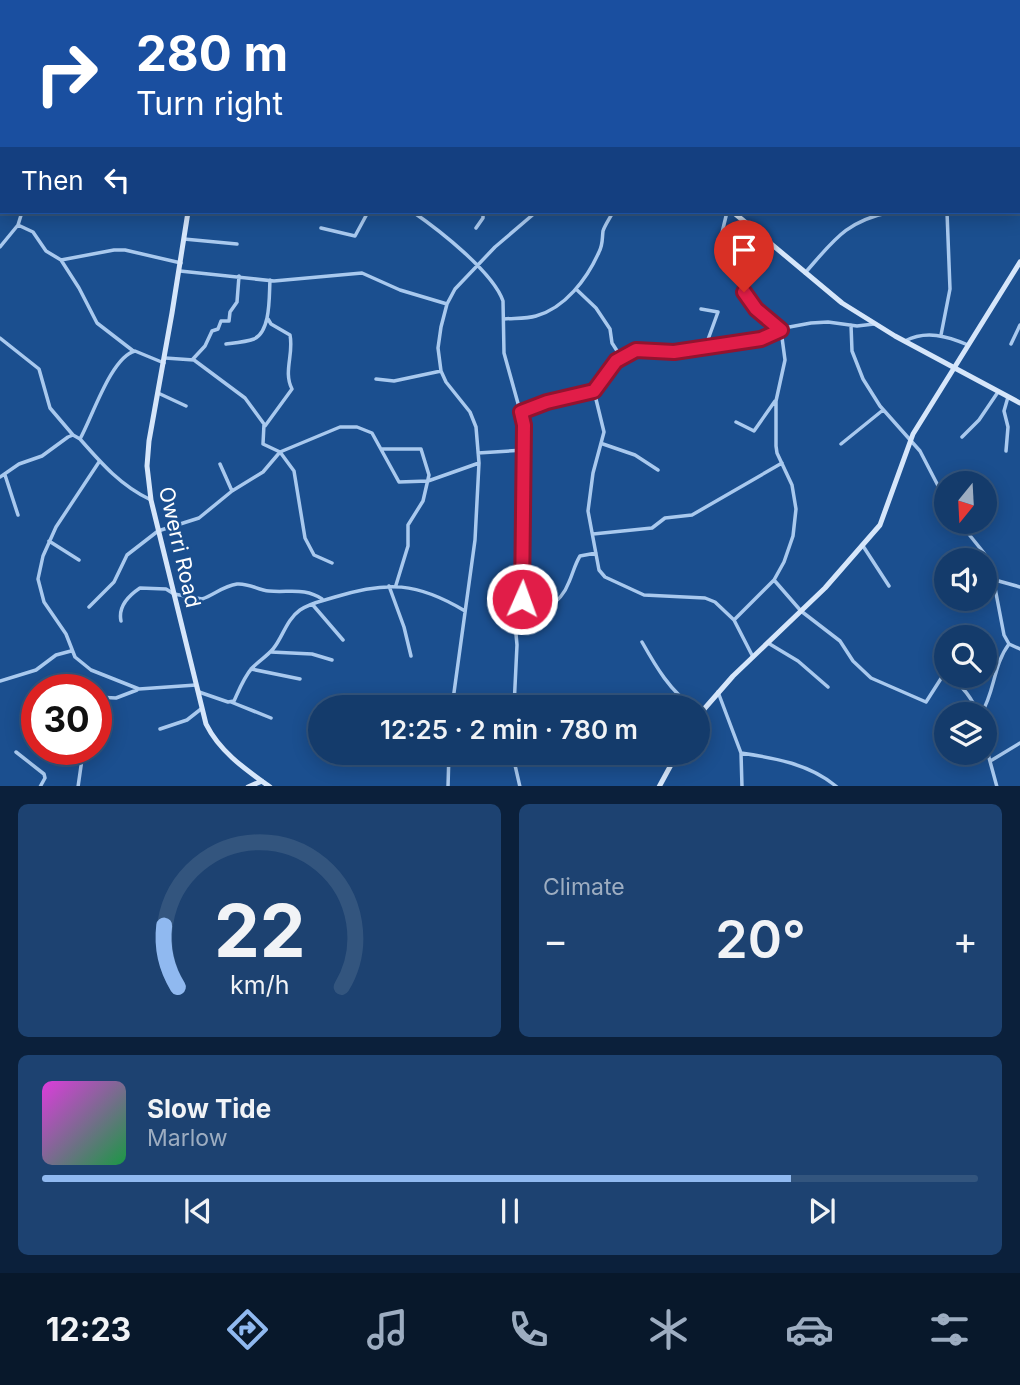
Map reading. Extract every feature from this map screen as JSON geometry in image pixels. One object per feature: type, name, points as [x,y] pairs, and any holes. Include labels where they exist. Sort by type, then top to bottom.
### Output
[{"type":"main road","name":"Owerri Road","points":[[188,214],[148,454],[150,500],[201,709],[211,735],[219,746],[270,786]]},
{"type":"main road","points":[[735,214],[835,299],[905,341],[1020,403]]},
{"type":"main road","points":[[710,701],[863,546],[884,518],[911,440],[1020,262]]},
{"type":"main road","points":[[659,786],[671,765]]},
{"type":"main road","points":[[247,786],[262,781]]},
{"type":"street","points":[[0,247],[18,225],[21,214]]},
{"type":"street","points":[[321,228],[355,236],[367,214]]},
{"type":"street","points":[[416,214],[478,266],[501,295],[504,353],[524,425],[521,524],[524,585],[516,619],[514,695]]},
{"type":"street","points":[[476,228],[483,214]]},
{"type":"street","points":[[454,695],[475,540],[479,463],[476,426],[470,412],[446,382],[441,371],[438,348],[447,304],[455,289],[495,247],[534,214]]},
{"type":"street","points":[[503,319],[534,317],[548,312],[566,299],[576,289],[600,251],[603,231],[612,214]]},
{"type":"street","points":[[727,214],[721,237],[722,249],[756,309],[781,330],[785,360],[775,401],[776,446],[792,485],[796,509],[793,536],[774,580],[734,620]]},
{"type":"street","points":[[805,273],[844,230],[868,214]]},
{"type":"street","points":[[941,335],[950,289],[947,214]]},
{"type":"street","points":[[18,225],[33,232],[46,251],[61,260],[97,323],[132,351],[164,360],[192,360],[251,403],[264,424],[263,444],[280,452],[293,471],[305,538],[310,550],[318,558],[332,563]]},
{"type":"street","points":[[184,239],[237,244]]},
{"type":"street","points":[[61,260],[125,250],[181,263]]},
{"type":"street","points":[[180,271],[270,280],[362,273],[447,304]]},
{"type":"street","points":[[192,360],[202,350],[212,331],[218,329],[221,321],[229,321],[230,312],[237,302],[239,276]]},
{"type":"street","points":[[226,344],[257,338],[268,319],[270,280]]},
{"type":"street","points":[[576,289],[596,308],[610,329],[612,343],[621,358]]},
{"type":"street","points":[[701,309],[718,312],[706,346]]},
{"type":"street","points":[[264,429],[292,389],[286,375],[291,361],[290,335],[271,324],[268,319]]},
{"type":"street","points":[[521,412],[547,402],[594,391],[621,358],[636,350],[674,352],[761,339],[791,326],[828,322],[857,326],[875,324]]},
{"type":"street","points":[[851,325],[854,357],[871,392],[883,410],[911,440],[934,478]]},
{"type":"street","points":[[1011,344],[1020,325]]},
{"type":"street","points":[[905,341],[913,337],[941,335],[970,346]]},
{"type":"street","points":[[0,338],[39,369],[50,408],[73,435],[132,490],[150,500]]},
{"type":"street","points":[[80,439],[112,374],[121,360],[132,351]]},
{"type":"street","points":[[376,379],[394,381],[441,371]]},
{"type":"street","points":[[594,391],[604,427],[603,444],[595,464],[588,500],[588,512],[601,574],[637,593],[655,597],[705,598],[715,602],[734,620],[753,657]]},
{"type":"street","points":[[962,436],[979,420],[998,392]]},
{"type":"street","points":[[158,393],[186,406]]},
{"type":"street","points":[[1006,451],[1008,427],[1004,411],[1008,397]]},
{"type":"street","points":[[736,422],[754,431],[775,401]]},
{"type":"street","points":[[841,444],[883,410]]},
{"type":"street","points":[[89,607],[114,582],[127,555],[158,531],[199,518],[232,491],[263,472],[280,452],[324,432],[349,426],[372,433],[399,482],[428,481],[479,463]]},
{"type":"street","points":[[18,515],[2,476],[19,464],[42,456],[73,435]]},
{"type":"street","points":[[603,444],[635,455],[657,470]]},
{"type":"street","points":[[381,449],[421,449],[430,471],[423,501],[409,522],[408,546],[396,585]]},
{"type":"street","points":[[478,453],[524,450]]},
{"type":"street","points":[[99,462],[49,541],[38,570],[39,586],[44,602],[66,634],[71,651],[79,662],[91,670],[139,689]]},
{"type":"street","points":[[593,534],[652,527],[665,518],[692,516],[782,463]]},
{"type":"street","points":[[220,464],[232,491]]},
{"type":"street","points":[[969,534],[980,548]]},
{"type":"street","points":[[49,541],[79,560]]},
{"type":"street","points":[[863,546],[889,586]]},
{"type":"street","points":[[516,619],[550,608],[568,586],[580,556],[596,553]]},
{"type":"street","points":[[774,580],[801,611],[836,638],[860,668],[880,684],[926,702],[942,677],[948,676],[959,683],[974,702]]},
{"type":"street","points":[[997,581],[1020,587]]},
{"type":"street","points":[[121,621],[125,602],[140,589],[166,589],[174,594],[202,599],[239,584],[270,591],[298,590],[322,598]]},
{"type":"street","points":[[231,702],[251,669],[271,652],[287,623],[300,610],[322,598],[358,589],[396,585],[421,591],[465,611]]},
{"type":"street","points":[[389,586],[411,656]]},
{"type":"street","points":[[997,592],[1004,635],[1009,644],[1020,649]]},
{"type":"street","points":[[312,604],[343,640]]},
{"type":"street","points":[[642,642],[652,662],[680,695]]},
{"type":"street","points":[[768,643],[798,662],[828,687]]},
{"type":"street","points":[[987,702],[992,693],[1000,660],[1009,644]]},
{"type":"street","points":[[0,681],[36,670],[56,655],[71,651]]},
{"type":"street","points":[[271,652],[312,654],[332,660]]},
{"type":"street","points":[[251,669],[300,679]]},
{"type":"street","points":[[112,698],[139,689],[196,688],[271,718]]},
{"type":"street","points":[[718,692],[741,753],[742,786]]},
{"type":"street","points":[[160,729],[187,720],[201,709]]},
{"type":"street","points":[[997,757],[1020,743]]},
{"type":"street","points":[[16,752],[44,774],[45,778],[40,786]]},
{"type":"street","points":[[741,753],[776,759],[817,772],[837,786]]},
{"type":"street","points":[[78,786],[81,765]]},
{"type":"street","points":[[448,786],[449,765]]},
{"type":"street","points":[[515,765],[520,786]]},
{"type":"street","points":[[992,765],[997,786]]},
{"type":"route","points":[[522,599],[524,425],[521,412],[547,402],[594,391],[616,361],[636,350],[674,352],[761,339],[781,330],[756,309],[744,292]]}]
